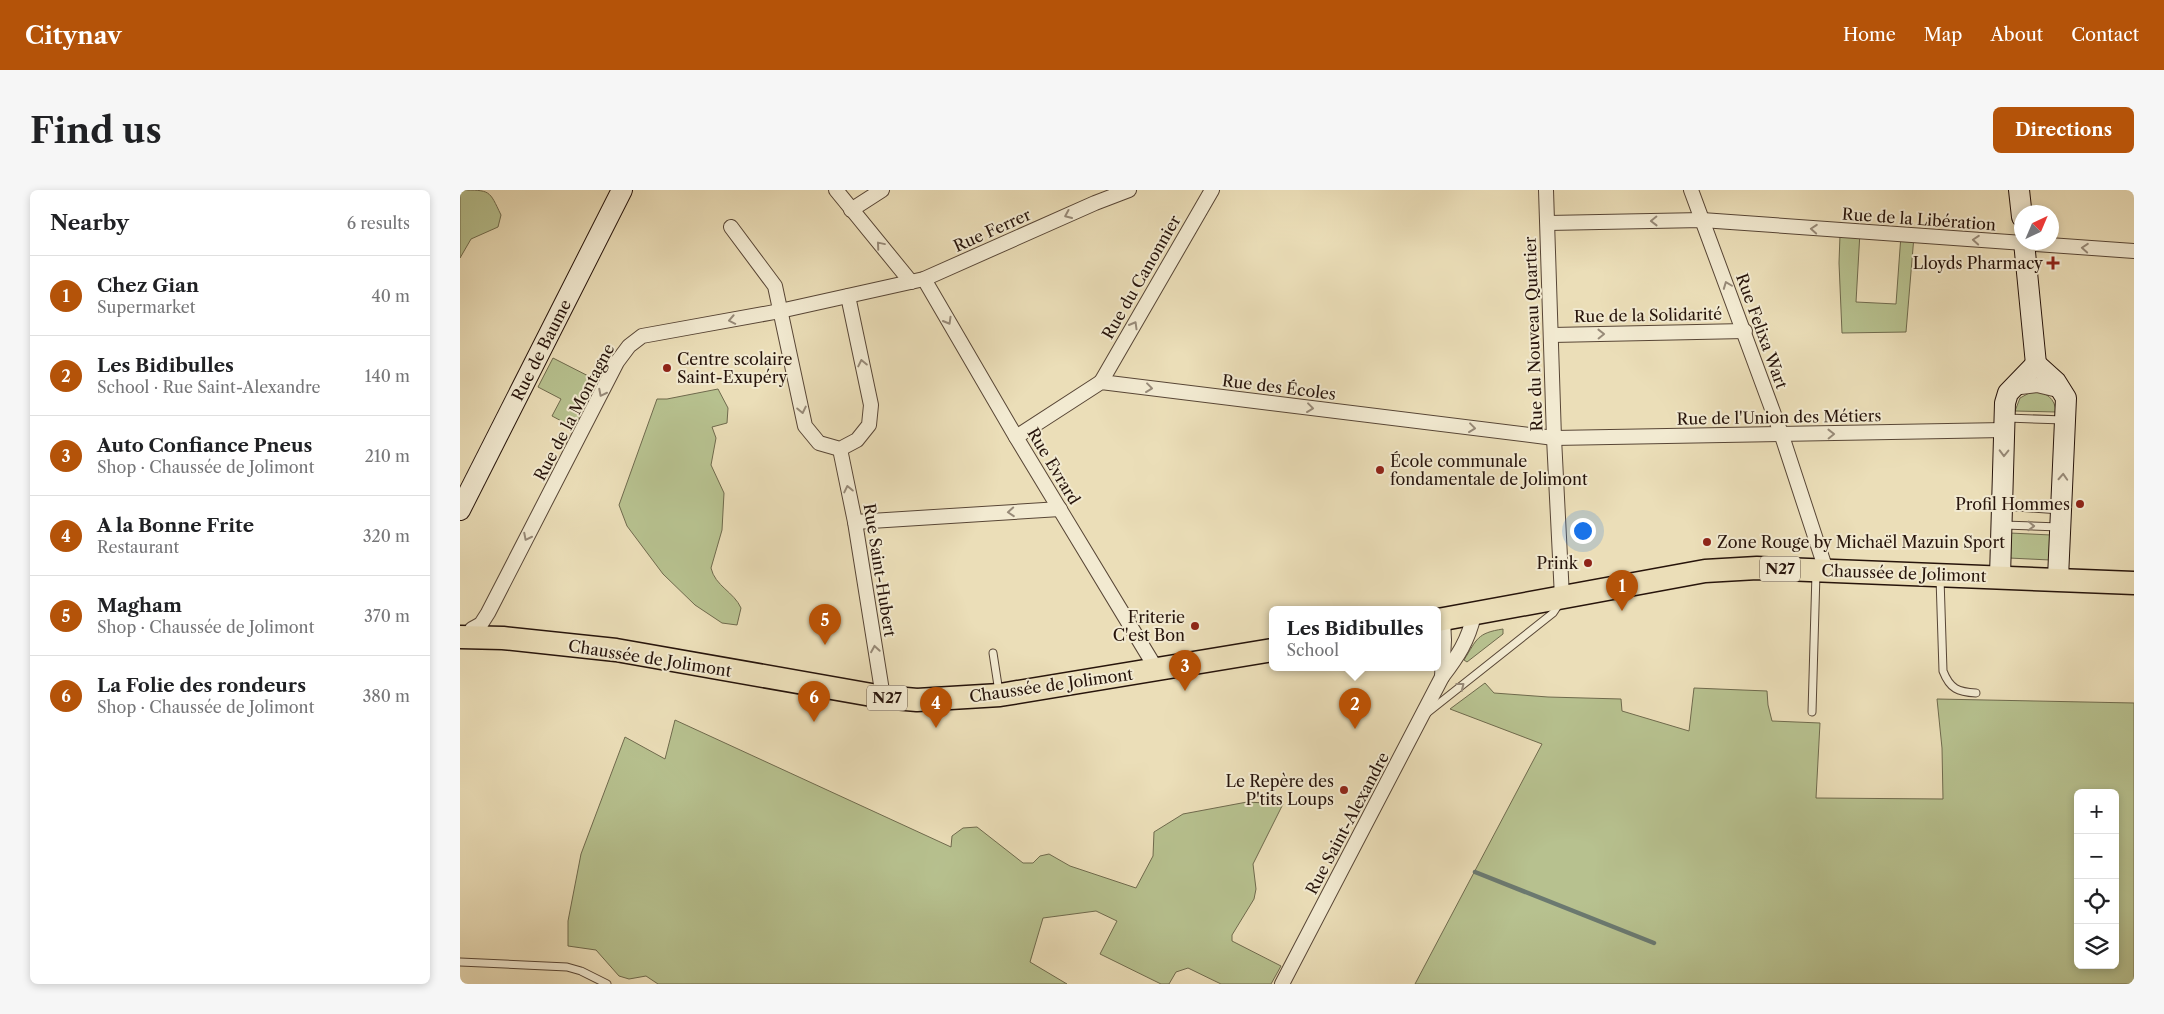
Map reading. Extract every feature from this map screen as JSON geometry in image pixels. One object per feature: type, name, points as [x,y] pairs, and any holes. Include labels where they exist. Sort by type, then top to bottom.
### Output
[{"type":"main road","name":"Rue de Baume","points":[[460,480],[607,190]]},
{"type":"main road","name":"Rue de Baume","points":[[460,510],[622,190]]},
{"type":"main road","points":[[2019,190],[2021,205]]},
{"type":"main road","points":[[2025,250],[2036,364],[2056,382],[2066,398],[2058,578]]},
{"type":"main road","points":[[2000,576],[2004,424],[2008,393],[2036,364]]},
{"type":"main road","name":"Chaussée de Jolimont","points":[[1441,620],[1706,571],[1757,568],[2058,578],[2134,583]]},
{"type":"main road","name":"Chaussée de Jolimont","points":[[464,631],[503,638],[616,650],[883,697],[917,700],[1000,695],[1269,651]]},
{"type":"street","name":"Rue Evrard","points":[[836,190],[851,210],[917,281],[1016,437],[1157,670]]},
{"type":"street","points":[[851,210],[882,190]]},
{"type":"street","name":"Rue Ferrer","points":[[848,296],[917,281],[1129,190]]},
{"type":"street","name":"Rue du Canonnier","points":[[1101,382],[1212,190]]},
{"type":"street","name":"Rue du Nouveau Quartier","points":[[1546,190],[1554,438],[1562,597]]},
{"type":"street","name":"Rue Felixa Wart","points":[[1691,190],[1782,436],[1821,570]]},
{"type":"street","name":"Rue de la Libération","points":[[1548,223],[1702,220],[2014,242]]},
{"type":"street","points":[[731,226],[775,286],[805,426],[819,443],[840,448],[850,446],[864,434],[869,425],[871,405],[848,296]]},
{"type":"street","name":"Rue de la Libération","points":[[2059,246],[2134,251]]},
{"type":"street","name":"Rue de la Montagne","points":[[464,631],[481,624],[488,613],[611,374],[629,346],[642,336],[653,333],[780,311],[848,296]]},
{"type":"street","name":"Rue de la Solidarité","points":[[1552,334],[1744,331]]},
{"type":"street","points":[[1016,437],[1101,382]]},
{"type":"street","name":"Rue des Écoles","points":[[1101,382],[1554,438]]},
{"type":"street","points":[[2012,388],[2037,385],[2062,391]]},
{"type":"street","name":"Rue de l'Union des Métiers","points":[[1554,438],[1782,436],[2004,424]]},
{"type":"street","name":"Rue Saint-Hubert","points":[[840,448],[855,522],[883,697]]},
{"type":"street","points":[[855,522],[1060,509]]},
{"type":"street","name":"Rue Saint-Alexandre","points":[[1282,984],[1442,677],[1470,634],[1474,615]]},
{"type":"street","name":"Rue Saint-Alexandre","points":[[1441,625],[1444,640],[1442,677]]},
{"type":"lane","points":[[2004,424],[2066,420]]},
{"type":"lane","points":[[2003,515],[2060,519]]},
{"type":"lane","points":[[2003,515],[2060,519]]},
{"type":"lane","points":[[1812,712],[1821,570]]},
{"type":"lane","points":[[1940,575],[1943,671],[1947,682],[1953,688],[1961,692],[1976,693]]},
{"type":"lane","points":[[1423,716],[1553,613],[1562,597]]},
{"type":"lane","points":[[993,653],[1000,695]]},
{"type":"lane","points":[[460,962],[567,967],[581,971],[607,984]]},
{"type":"green space","points":[[460,190],[478,190],[488,193],[501,215],[498,227],[471,239],[460,258]]},
{"type":"green space","points":[[1860,232],[1856,302],[1896,304],[1901,235],[1914,236],[1906,332],[1842,333],[1839,263],[1840,235]]},
{"type":"green space","points":[[553,358],[606,385],[582,432],[552,416],[561,399],[538,387]]},
{"type":"green space","points":[[718,389],[728,408],[727,423],[712,427],[716,438],[711,465],[724,493],[722,530],[711,568],[716,580],[738,602],[741,608],[737,625],[722,623],[695,605],[663,574],[627,526],[619,505],[657,399],[667,399]]},
{"type":"green space","points":[[2033,391],[2046,394],[2052,399],[2056,412],[2015,411],[2020,398]]},
{"type":"green space","points":[[2010,533],[2051,535],[2050,560],[2009,558]]},
{"type":"green space","points":[[1503,629],[1503,634],[1467,662],[1464,660],[1479,638],[1488,633]]},
{"type":"green space","points":[[1485,683],[1494,693],[1621,699],[1622,711],[1689,731],[1694,688],[1767,691],[1772,721],[1820,723],[1816,798],[1943,799],[1942,748],[1937,699],[2134,703],[2134,984],[1415,984],[1542,744],[1450,709]]},
{"type":"green space","points":[[675,720],[951,847],[952,836],[963,828],[977,827],[1023,863],[1033,863],[1040,856],[1049,854],[1070,866],[1136,888],[1153,856],[1154,832],[1183,814],[1247,802],[1283,804],[1253,864],[1256,889],[1254,899],[1232,935],[1232,941],[1281,966],[1271,984],[1221,984],[1188,968],[1176,972],[1169,984],[1161,984],[1100,954],[1117,921],[1096,911],[1043,918],[1030,962],[1067,984],[658,984],[646,976],[629,979],[619,976],[596,950],[568,946],[568,921],[581,854],[625,737],[665,759]]},
{"type":"waterway","points":[[1475,872],[1654,943]]},
{"type":"place","name":"Lloyds Pharmacy","points":[[2053,263]]},
{"type":"place","name":"Centre scolaire Saint-Exupéry","points":[[667,368]]},
{"type":"place","name":"École communale fondamentale de Jolimont","points":[[1380,470]]},
{"type":"place","name":"Profil Hommes","points":[[2080,504]]},
{"type":"place","name":"Zone Rouge by Michaël Mazuin Sport","points":[[1707,542]]},
{"type":"place","name":"Prink","points":[[1588,563]]},
{"type":"place","name":"Chez Gian","points":[[1622,611]]},
{"type":"place","name":"Friterie C'est Bon","points":[[1195,626]]},
{"type":"place","name":"Magham","points":[[825,645]]},
{"type":"place","name":"Auto Confiance Pneus","points":[[1185,691]]},
{"type":"place","name":"La Folie des rondeurs","points":[[814,722]]},
{"type":"place","name":"A la Bonne Frite","points":[[936,728]]},
{"type":"place","name":"Les Bidibulles","points":[[1355,729]]},
{"type":"place","name":"Le Repère des P'tits Loups","points":[[1344,790]]}]
